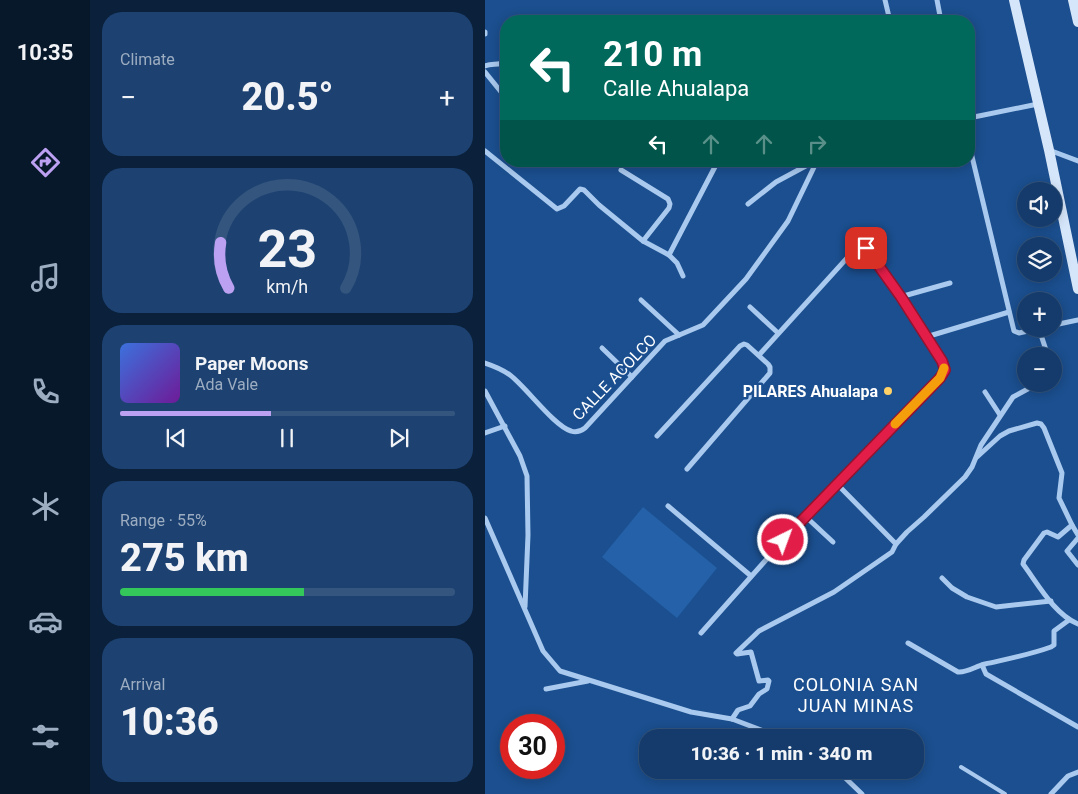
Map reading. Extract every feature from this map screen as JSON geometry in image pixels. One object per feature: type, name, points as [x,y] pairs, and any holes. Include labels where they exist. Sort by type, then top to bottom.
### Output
[{"type":"street","points":[[885,0],[889,15]]},
{"type":"street","points":[[937,0],[940,15]]},
{"type":"street","points":[[1014,0],[1049,150],[1078,289]]},
{"type":"street","points":[[1073,0],[1078,20]]},
{"type":"street","points":[[485,66],[500,64]]},
{"type":"street","points":[[485,72],[500,91]]},
{"type":"street","points":[[975,117],[1037,104]]},
{"type":"street","points":[[1049,150],[1078,161]]},
{"type":"street","points":[[485,151],[500,163]]},
{"type":"street","points":[[505,167],[557,209],[564,206],[580,189],[584,190],[599,205],[643,241],[669,254],[677,263],[683,276]]},
{"type":"street","points":[[669,254],[715,167]]},
{"type":"street","points":[[749,204],[776,182],[805,167]]},
{"type":"street","name":"CALLE ACOLCO","points":[[485,363],[498,367],[510,375],[560,424],[571,431],[579,432],[585,428],[665,341],[703,325],[746,279],[788,220],[813,167]]},
{"type":"street","points":[[974,167],[1009,312],[1014,331],[1017,333]]},
{"type":"street","points":[[621,170],[668,199],[670,204],[669,208],[643,241]]},
{"type":"street","points":[[701,633],[805,516],[940,378],[945,370],[942,361],[901,297],[866,248],[862,246],[857,247],[759,354]]},
{"type":"street","points":[[901,297],[950,282]]},
{"type":"street","points":[[641,300],[679,335]]},
{"type":"street","points":[[750,308],[778,333]]},
{"type":"street","points":[[926,337],[1009,312]]},
{"type":"street","points":[[1062,323],[1078,320]]},
{"type":"street","points":[[657,436],[740,346],[743,344],[747,345],[759,354],[770,367],[770,374],[687,469]]},
{"type":"street","points":[[602,348],[632,377]]},
{"type":"street","points":[[485,390],[520,456],[528,482],[525,609]]},
{"type":"street","points":[[985,392],[1000,415]]},
{"type":"street","points":[[732,719],[738,710],[750,706],[759,694],[767,689],[769,681],[759,681],[751,652],[736,653],[759,631],[834,592],[866,568],[892,552],[896,544],[907,532],[965,477],[981,445],[1000,415],[1013,397],[1022,392]]},
{"type":"street","points":[[976,457],[1000,436],[1009,431],[1037,423],[1041,424],[1062,473],[1059,498],[1078,536],[1067,551],[1078,566]]},
{"type":"street","points":[[485,433],[505,426]]},
{"type":"street","points":[[837,484],[896,544]]},
{"type":"street","points":[[668,506],[751,576]]},
{"type":"street","points":[[805,516],[833,542]]},
{"type":"street","points":[[485,518],[543,651],[561,671],[691,712],[732,719],[758,729]]},
{"type":"street","points":[[1072,525],[1057,537],[1047,532],[1044,533],[1023,564],[1051,601],[1069,620],[1078,624]]},
{"type":"street","points":[[942,578],[952,588],[967,597],[996,607],[1051,601]]},
{"type":"street","points":[[908,644],[958,672],[962,672],[1051,647],[1054,644],[1054,631],[1069,620]]},
{"type":"street","points":[[983,665],[986,674],[1078,727]]},
{"type":"street","points":[[546,688],[589,681]]},
{"type":"street","points":[[1051,794],[1068,776],[1078,772]]},
{"type":"street","points":[[846,779],[862,794]]},
{"type":"lane","points":[[961,767],[1005,794]]},
{"type":"shaded area","points":[[643,507],[717,568],[677,618],[602,557]]},
{"type":"slow traffic","points":[[895,424],[940,378],[945,370],[944,368]]},
{"type":"place","name":"PILARES Ahualapa","points":[[888,391]]},
{"type":"district","name":"COLONIA SAN JUAN MINAS","points":[[856,695]]},
{"type":"route","points":[[783,540],[940,378],[945,370],[942,361],[901,297],[866,248]]}]
